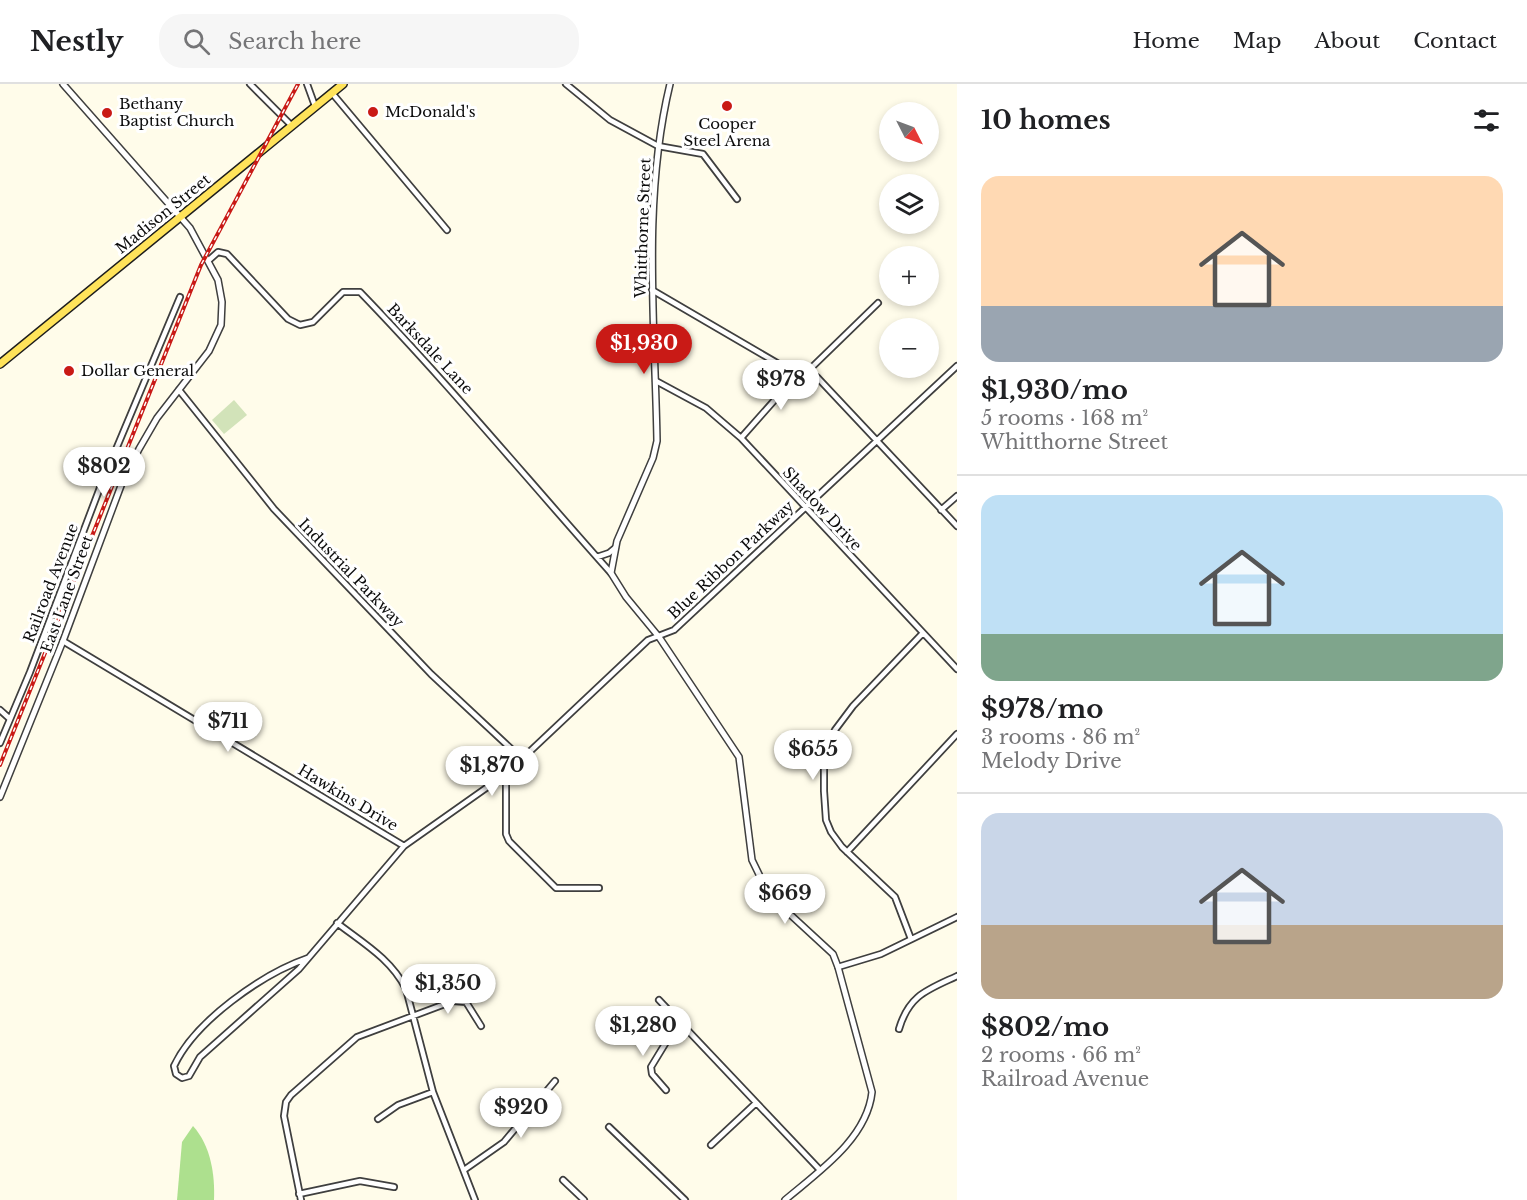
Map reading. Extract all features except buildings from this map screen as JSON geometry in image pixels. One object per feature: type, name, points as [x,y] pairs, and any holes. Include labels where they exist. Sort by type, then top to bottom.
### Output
[{"type":"main road","name":"Madison Street","points":[[0,364],[343,84]]},
{"type":"street","name":"East Lane Street","points":[[0,797],[63,641],[122,483],[145,439],[209,351],[221,325],[222,302],[218,280],[209,260],[182,216],[63,84]]},
{"type":"street","points":[[250,84],[292,126]]},
{"type":"street","points":[[307,84],[315,106]]},
{"type":"street","points":[[566,84],[610,120],[658,146],[702,154],[737,199]]},
{"type":"street","name":"Whitthorne Street","points":[[611,573],[615,548],[656,451],[652,290],[658,146],[670,84]]},
{"type":"street","points":[[332,93],[447,230]]},
{"type":"street","name":"Barksdale Lane","points":[[209,260],[218,252],[227,254],[288,319],[300,326],[313,322],[344,292],[360,292],[434,369],[611,573]]},
{"type":"street","points":[[652,290],[789,370],[808,371],[817,377],[957,526]]},
{"type":"street","name":"Railroad Avenue","points":[[0,743],[30,672],[101,485],[180,297]]},
{"type":"street","points":[[808,371],[878,303]]},
{"type":"street","name":"Blue Ribbon Parkway","points":[[308,958],[291,964],[222,1008],[180,1052],[174,1065],[176,1074],[182,1078],[189,1076],[200,1057],[277,990],[308,958],[404,846],[506,774],[648,640],[674,630],[957,366]]},
{"type":"street","points":[[741,438],[795,377],[798,370]]},
{"type":"street","name":"Shadow Drive","points":[[656,381],[706,408],[741,438],[957,669]]},
{"type":"street","name":"Industrial Parkway","points":[[179,390],[274,509],[431,674],[521,758]]},
{"type":"street","points":[[941,510],[957,496]]},
{"type":"street","points":[[597,557],[609,554],[615,548]]},
{"type":"street","points":[[611,573],[626,597],[659,637],[739,757],[752,860],[769,895],[833,954],[838,967],[872,1092],[871,1105],[863,1121],[834,1157],[785,1200]]},
{"type":"street","points":[[911,939],[896,897],[836,841],[826,820],[824,791],[827,746],[835,730],[854,706],[922,633]]},
{"type":"street","name":"Hawkins Drive","points":[[63,641],[404,846]]},
{"type":"street","points":[[0,710],[9,721],[10,718]]},
{"type":"street","points":[[847,852],[957,734]]},
{"type":"street","points":[[506,774],[506,834],[509,841],[556,888],[599,888]]},
{"type":"street","points":[[838,967],[881,954],[957,917]]},
{"type":"street","points":[[338,923],[381,956],[398,974],[405,989],[433,1092],[475,1200]]},
{"type":"street","points":[[899,1029],[908,1005],[917,996],[957,976]]},
{"type":"street","points":[[659,1000],[820,1170]]},
{"type":"street","points":[[301,1200],[284,1127],[286,1102],[300,1086],[357,1037],[453,1001],[464,1001],[481,1026]]},
{"type":"street","points":[[666,1090],[652,1074],[651,1067],[679,1021]]},
{"type":"street","points":[[464,1170],[504,1142],[555,1081]]},
{"type":"street","points":[[378,1119],[398,1105],[433,1092]]},
{"type":"street","points":[[711,1145],[756,1103]]},
{"type":"street","points":[[609,1127],[685,1200]]},
{"type":"street","points":[[563,1180],[584,1200]]},
{"type":"street","points":[[299,1194],[360,1181],[393,1187]]},
{"type":"green space","points":[[234,400],[247,415],[224,434],[212,420]]},
{"type":"green space","points":[[193,1126],[204,1142],[211,1161],[214,1200],[177,1200],[182,1142]]},
{"type":"railway","points":[[0,765],[201,265],[298,84]]},
{"type":"place","name":"Cooper Steel Arena","points":[[727,106]]},
{"type":"place","name":"McDonald's","points":[[373,112]]},
{"type":"place","name":"Bethany Baptist Church","points":[[107,113]]},
{"type":"place","name":"Dollar General","points":[[69,371]]}]
